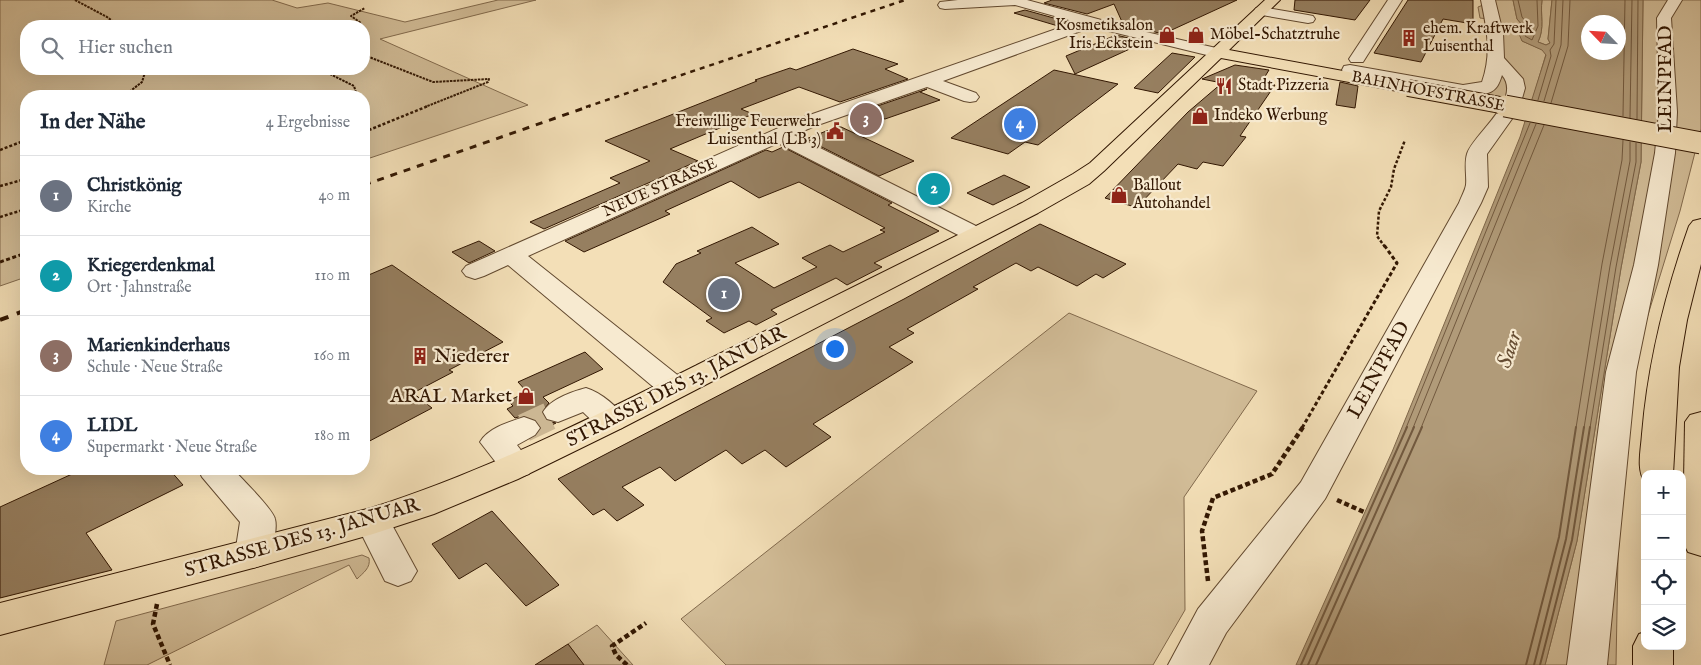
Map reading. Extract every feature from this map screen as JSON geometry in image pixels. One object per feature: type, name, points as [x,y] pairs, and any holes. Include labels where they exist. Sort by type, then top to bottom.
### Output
[{"type":"main road","name":"STRASSE DES 13. JANUAR","points":[[0,619],[163,578],[373,521],[422,505],[517,466],[611,421],[1057,194],[1081,179],[1097,167],[1273,0]]},
{"type":"main road","name":"BAHNHOFSTRASSE","points":[[1219,53],[1701,143]]},
{"type":"main road","points":[[1656,470],[1658,425],[1667,351],[1684,278],[1701,226]]},
{"type":"main road","points":[[1701,422],[1701,542]]},
{"type":"main road","points":[[1653,650],[1654,665]]},
{"type":"street","name":"BAHNHOFSTRASSE","points":[[960,0],[945,5],[1013,1],[1182,46],[1219,53]]},
{"type":"street","points":[[1395,0],[1354,64],[1463,90],[1483,88],[1490,85],[1497,60],[1495,30],[1488,0]]},
{"type":"street","name":"LEINPFAD","points":[[1587,665],[1621,372],[1646,265],[1665,153],[1668,112],[1664,18],[1675,0]]},
{"type":"street","points":[[1261,11],[1308,19]]},
{"type":"street","name":"NEUE STRASSE","points":[[475,271],[778,135],[827,115],[1044,41],[1092,22]]},
{"type":"street","name":"LEINPFAD","points":[[1188,665],[1212,621],[1313,490],[1470,203],[1477,187],[1477,154],[1510,109],[1516,88],[1514,79],[1497,60]]},
{"type":"street","points":[[927,81],[970,97]]},
{"type":"street","points":[[778,135],[976,235]]},
{"type":"street","points":[[510,255],[674,388]]},
{"type":"street","points":[[553,408],[586,398],[611,421]]},
{"type":"street","points":[[517,466],[496,442],[520,423]]},
{"type":"street","points":[[219,475],[258,519],[253,554]]},
{"type":"street","points":[[373,521],[398,571]]},
{"type":"path","points":[[75,0],[111,20]]},
{"type":"path","points":[[357,20],[351,16],[366,8]]},
{"type":"path","points":[[370,57],[433,82],[488,79],[488,82],[468,92],[370,130]]},
{"type":"path","points":[[132,90],[146,75]]},
{"type":"path","points":[[332,75],[354,86],[356,90]]},
{"type":"path","points":[[1212,621],[1202,531],[1214,498],[1272,474],[1314,410],[1393,271],[1397,263],[1378,236],[1379,211],[1391,187],[1394,169],[1405,140]]},
{"type":"path","points":[[0,150],[20,142]]},
{"type":"path","points":[[0,186],[20,181]]},
{"type":"path","points":[[0,217],[20,211]]},
{"type":"path","points":[[0,262],[20,255]]},
{"type":"path","points":[[163,578],[154,624],[170,665]]},
{"type":"path","points":[[627,665],[616,655],[612,646],[646,622]]},
{"type":"shaded area","points":[[0,0],[272,0],[297,8],[328,3],[405,22],[498,0],[536,0],[380,39],[528,105],[370,158],[370,90],[20,90],[20,279],[0,286]]},
{"type":"shaded area","points":[[1482,0],[1513,0],[1517,19],[1524,27],[1522,41],[1543,50],[1546,54],[1531,105],[1479,95],[1488,73],[1488,19],[1480,18],[1478,7],[1483,5]]},
{"type":"shaded area","points":[[1542,0],[1552,0],[1548,39],[1550,43],[1546,45],[1538,42],[1542,27]]},
{"type":"shaded area","points":[[1643,0],[1701,0],[1701,129],[1680,211],[1631,370],[1618,557],[1616,665],[1545,665],[1577,541],[1621,268],[1641,162]]},
{"type":"shaded area","points":[[1069,313],[1257,391],[1184,497],[1185,610],[1153,665],[726,665],[681,619]]},
{"type":"shaded area","points":[[362,555],[369,558],[369,565],[357,579],[349,565],[147,665],[104,665],[116,621]]},
{"type":"shaded area","points":[[597,625],[633,665],[584,665],[568,644]]},
{"type":"water","name":"Saar","points":[[1513,0],[1542,0],[1542,27],[1538,42],[1546,45],[1550,43],[1548,39],[1552,0],[1643,0],[1641,162],[1621,268],[1577,541],[1545,665],[1296,665],[1392,452],[1520,137],[1546,55],[1542,50],[1522,41],[1519,34],[1524,27],[1517,19]]},
{"type":"building","points":[[1052,0],[1237,0],[1163,34],[1123,24],[1114,4],[1087,14],[1044,3]]},
{"type":"building","points":[[1295,0],[1370,0],[1355,20],[1294,10]]},
{"type":"building","name":"ehem. Kraftwerk Luisenthal","points":[[1408,0],[1473,0],[1473,24],[1443,19],[1421,62],[1374,53]]},
{"type":"building","points":[[1025,10],[1068,22],[1058,26],[1014,13]]},
{"type":"building","points":[[1116,35],[1145,42],[1075,74],[1066,56]]},
{"type":"building","points":[[853,49],[898,64],[885,69],[908,79],[840,102],[799,87],[741,109],[753,114],[670,149],[698,161],[544,229],[530,222],[620,183],[610,178],[650,161],[605,141],[757,81],[755,80],[790,68],[796,70]]},
{"type":"building","points":[[1172,53],[1195,57],[1158,93],[1134,88]]},
{"type":"building","points":[[1235,65],[1269,70],[1261,83],[1275,85],[1240,136],[1246,137],[1223,166],[1203,162],[1197,169],[1178,164],[1135,207],[1105,198],[1188,112],[1222,83],[1202,79]]},
{"type":"building","points":[[1054,70],[1118,84],[1038,145],[1025,142],[1008,154],[951,138]]},
{"type":"building","points":[[1340,82],[1358,86],[1355,108],[1336,105]]},
{"type":"building","points":[[927,89],[920,92],[940,100],[885,119],[860,112]]},
{"type":"building","points":[[839,126],[914,161],[879,176],[806,139]]},
{"type":"building","points":[[783,147],[892,203],[888,205],[939,231],[874,263],[882,267],[847,285],[836,278],[771,310],[777,314],[756,325],[749,321],[724,333],[706,321],[712,318],[663,282],[676,264],[701,253],[697,251],[752,227],[779,244],[735,263],[774,288],[817,267],[802,258],[830,245],[843,252],[885,232],[880,230],[885,228],[799,182],[759,198],[731,181],[665,211],[670,214],[584,252],[565,241],[766,150],[772,152]]},
{"type":"building","points":[[1004,175],[1030,187],[993,205],[967,193]]},
{"type":"building","points":[[1040,224],[1126,264],[1103,278],[1096,274],[1077,286],[1038,267],[1031,271],[1016,263],[973,287],[978,289],[907,329],[914,333],[889,347],[913,362],[813,424],[831,437],[786,467],[765,450],[742,464],[726,450],[675,481],[660,467],[622,487],[644,505],[617,521],[604,509],[593,515],[558,479],[904,299]]},
{"type":"building","points":[[479,241],[495,251],[469,263],[452,252]]},
{"type":"building","name":"Niederer","points":[[392,265],[503,342],[449,370],[453,372],[413,393],[432,408],[370,441],[370,274]]},
{"type":"building","points":[[585,352],[603,369],[543,397],[549,403],[541,413],[547,421],[556,423],[540,431],[542,427],[536,419],[525,415],[515,418],[507,409],[513,406],[508,401],[527,392],[518,382]]},
{"type":"building","points":[[70,475],[174,475],[183,485],[86,533],[112,570],[0,598],[0,507]]},
{"type":"building","points":[[492,511],[559,585],[526,606],[486,563],[459,579],[432,544]]},
{"type":"building","points":[[568,644],[584,665],[535,665]]},
{"type":"tunnel","points":[[524,428],[558,412]]},
{"type":"railway","points":[[586,107],[905,0]]},
{"type":"railway","points":[[370,183],[590,106]]},
{"type":"railway","points":[[0,320],[20,312]]},
{"type":"place","name":"Kosmetiksalon Iris Eckstein","points":[[1167,35]]},
{"type":"place","name":"Möbel-Schatztruhe","points":[[1196,35]]},
{"type":"place","name":"ehem. Kraftwerk Luisenthal","points":[[1409,38]]},
{"type":"place","name":"Stadt Pizzeria","points":[[1224,86]]},
{"type":"place","name":"Indeko Werbung","points":[[1200,116]]},
{"type":"place","name":"Marienkinderhaus","points":[[866,119]]},
{"type":"place","name":"LIDL","points":[[1020,124]]},
{"type":"place","name":"Freiwillige Feuerwehr Luisenthal (LB 3)","points":[[835,131]]},
{"type":"place","name":"Kriegerdenkmal","points":[[934,189]]},
{"type":"place","name":"Ballout Autohandel","points":[[1119,195]]},
{"type":"place","name":"Christkönig","points":[[724,294]]},
{"type":"place","name":"Niederer","points":[[420,356]]},
{"type":"place","name":"ARAL Market","points":[[526,396]]}]
